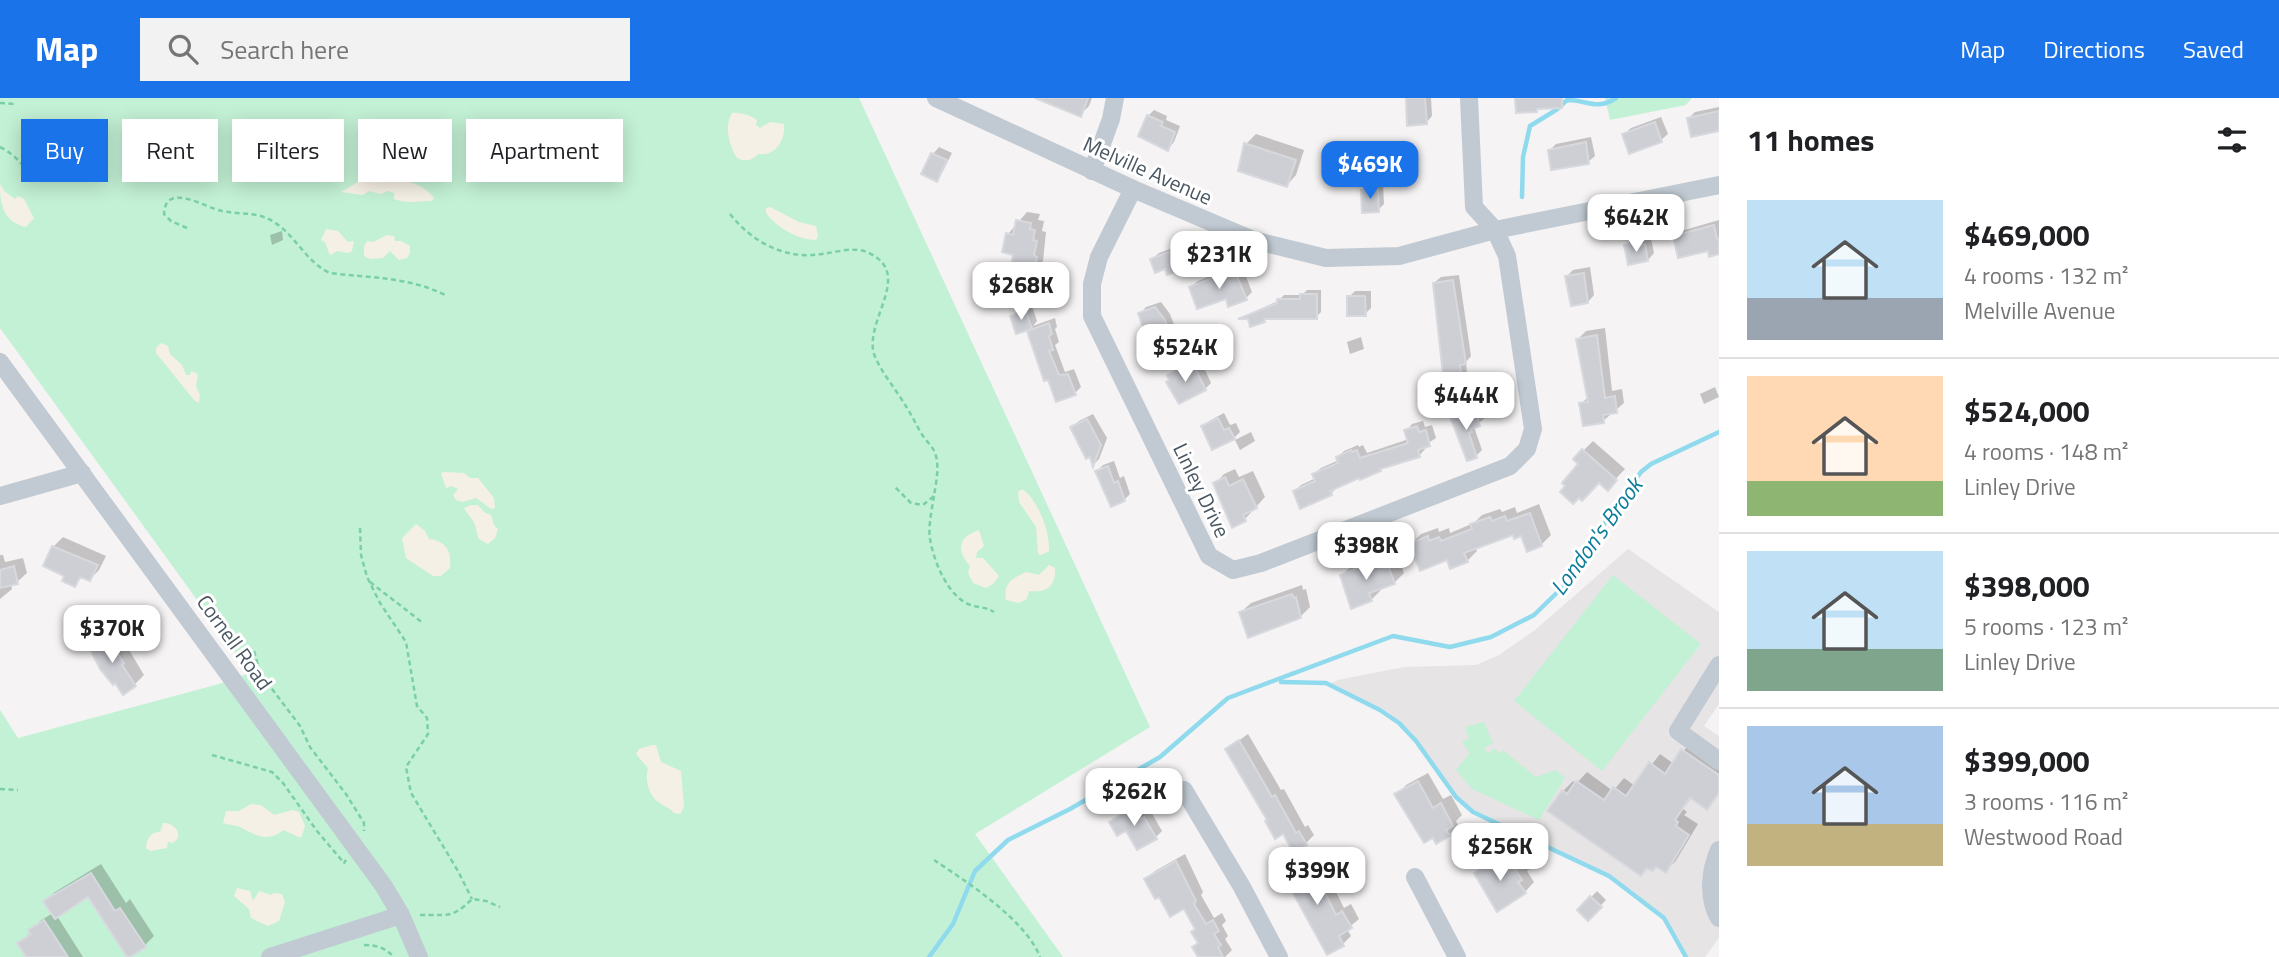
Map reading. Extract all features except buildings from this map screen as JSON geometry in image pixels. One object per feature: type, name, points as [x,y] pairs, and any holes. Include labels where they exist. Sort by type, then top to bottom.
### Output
[{"type":"street","name":"Melville Avenue","points":[[936,98],[1133,190],[1253,240],[1326,258],[1399,256],[1495,230],[1719,185]]},
{"type":"street","points":[[1092,171],[1111,119],[1115,98]]},
{"type":"street","points":[[1469,98],[1474,207],[1495,230]]},
{"type":"street","name":"Linley Drive","points":[[1133,190],[1099,257],[1092,285],[1092,316],[1209,556],[1233,570],[1261,564],[1510,466],[1527,449],[1533,429],[1507,256],[1495,230]]},
{"type":"street","name":"Cornell Road","points":[[0,362],[383,885],[401,915],[419,957]]},
{"type":"street","points":[[0,496],[82,473]]},
{"type":"street","points":[[1719,665],[1678,732],[1719,761]]},
{"type":"street","points":[[1184,790],[1242,887],[1279,957]]},
{"type":"street","points":[[1719,850],[1711,877],[1714,909],[1719,918]]},
{"type":"street","points":[[1416,877],[1457,957]]},
{"type":"street","points":[[270,957],[401,915]]},
{"type":"path","points":[[0,103],[15,104]]},
{"type":"path","points":[[0,147],[21,162]]},
{"type":"path","points":[[187,228],[171,221],[164,214],[164,206],[170,200],[184,197],[219,211],[258,214],[276,223],[320,269],[330,273],[407,281],[429,287],[447,296]]},
{"type":"path","points":[[730,214],[744,232],[768,246],[796,255],[819,255],[849,250],[868,252],[882,261],[889,276],[888,292],[872,334],[874,354],[935,453],[937,471],[930,539],[944,578],[953,593],[970,605],[984,606],[994,612]]},
{"type":"path","points":[[894,486],[911,503],[923,505],[934,496]]},
{"type":"path","points":[[360,528],[361,555],[370,582],[380,603],[406,642],[417,706],[427,718],[428,734],[407,767],[411,793],[472,899]]},
{"type":"path","points":[[370,582],[423,623]]},
{"type":"path","points":[[0,789],[18,790]]},
{"type":"path","points":[[934,860],[1012,918],[1029,934],[1040,957]]},
{"type":"path","points":[[401,915],[426,914],[442,917],[463,909],[472,899]]},
{"type":"path","points":[[472,899],[500,907]]},
{"type":"path","points":[[343,934],[359,944],[385,949],[394,957]]},
{"type":"shaded area","points":[[1628,549],[1719,612],[1719,704],[1704,726],[1719,736],[1719,938],[1705,957],[1688,957],[1665,917],[1610,875],[1474,810],[1457,796],[1417,740],[1400,722],[1383,709],[1331,683],[1404,667],[1476,665],[1499,655],[1535,630]]},
{"type":"green space","points":[[0,98],[859,98],[1150,727],[975,834],[1063,957],[0,957],[0,710],[18,738],[219,684],[250,673],[0,328]]},
{"type":"green space","points":[[1605,98],[1692,98],[1686,105],[1610,120]]},
{"type":"green space","points":[[1613,575],[1701,644],[1602,771],[1514,701]]},
{"type":"green space","points":[[1484,722],[1493,743],[1484,748],[1488,753],[1495,748],[1499,754],[1503,750],[1536,777],[1556,770],[1565,778],[1539,820],[1472,789],[1456,770],[1470,753],[1462,742],[1469,738],[1465,727]]},
{"type":"sand","points":[[732,113],[742,113],[754,118],[760,128],[770,122],[784,124],[783,136],[778,146],[770,153],[758,154],[751,159],[737,158],[728,136],[728,123]]},
{"type":"sand","points":[[358,182],[411,182],[429,192],[434,198],[432,201],[408,202],[394,199],[394,193],[388,191],[380,194],[369,191],[363,195],[341,192]]},
{"type":"sand","points":[[0,184],[4,191],[15,199],[18,196],[24,199],[34,218],[26,227],[12,221],[4,211]]},
{"type":"sand","points":[[770,207],[799,222],[816,226],[816,240],[802,238],[781,228],[766,213],[766,208]]},
{"type":"sand","points":[[326,229],[338,231],[348,242],[354,241],[352,251],[337,251],[331,255],[325,242],[321,240]]},
{"type":"sand","points":[[387,235],[394,236],[395,241],[410,246],[407,258],[399,260],[390,251],[383,258],[370,259],[364,256],[367,241],[373,242]]},
{"type":"sand","points":[[161,343],[168,346],[170,354],[182,365],[186,375],[190,375],[191,371],[198,374],[196,386],[200,395],[199,403],[156,353],[156,348]]},
{"type":"sand","points":[[441,473],[464,473],[470,478],[478,478],[494,498],[495,508],[491,509],[476,498],[463,502],[456,500],[453,495],[458,489],[452,486],[446,488]]},
{"type":"sand","points":[[1022,489],[1038,508],[1045,526],[1049,551],[1041,555],[1038,554],[1036,527],[1019,502],[1018,492]]},
{"type":"sand","points":[[478,505],[491,515],[498,529],[495,538],[488,544],[479,539],[474,523],[464,508]]},
{"type":"sand","points":[[416,524],[425,531],[429,539],[440,542],[449,552],[450,568],[441,576],[433,576],[406,558],[402,538]]},
{"type":"sand","points":[[979,530],[984,546],[977,552],[976,558],[983,558],[999,576],[986,588],[973,583],[968,573],[970,566],[961,549],[963,540]]},
{"type":"sand","points":[[1049,565],[1055,568],[1055,575],[1049,587],[1040,591],[1029,591],[1027,599],[1019,603],[1006,600],[1007,586],[1013,579],[1026,572],[1039,575]]},
{"type":"sand","points":[[656,745],[661,762],[681,771],[684,807],[680,814],[658,802],[649,789],[648,768],[636,754],[639,749]]},
{"type":"sand","points":[[251,804],[261,805],[274,815],[293,810],[299,812],[305,826],[301,838],[283,830],[267,837],[223,823],[226,811],[239,811]]},
{"type":"sand","points":[[163,823],[174,827],[178,838],[173,843],[168,842],[167,848],[150,851],[146,848],[148,839],[154,833],[160,832]]},
{"type":"sand","points":[[237,888],[250,891],[253,901],[259,891],[271,895],[282,894],[285,902],[279,921],[268,926],[251,918],[249,909],[234,896]]},
{"type":"waterway","points":[[1522,197],[1523,157],[1530,126],[1567,100],[1603,104],[1616,98]]},
{"type":"waterway","name":"London's Brook","points":[[929,957],[953,924],[975,871],[1008,840],[1070,809],[1160,757],[1228,698],[1393,636],[1450,647],[1491,637],[1534,615],[1569,581],[1597,534],[1641,472],[1651,464],[1719,432]]},
{"type":"waterway","points":[[1281,682],[1326,683],[1380,710],[1399,723],[1416,741],[1456,797],[1473,812],[1609,876],[1664,918],[1686,957]]}]
